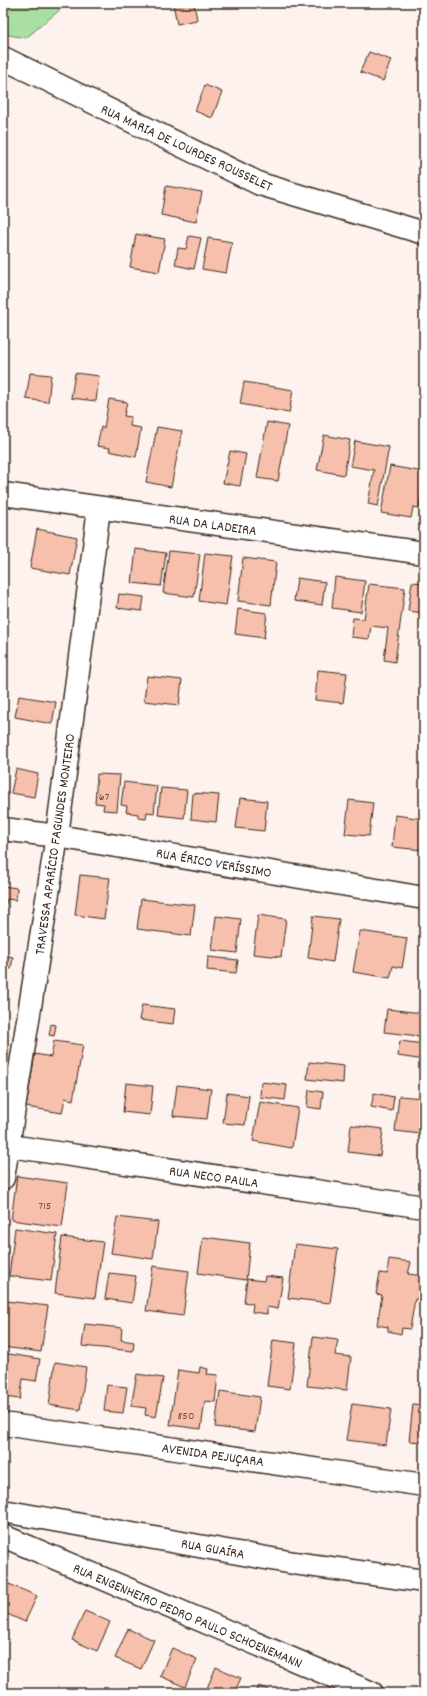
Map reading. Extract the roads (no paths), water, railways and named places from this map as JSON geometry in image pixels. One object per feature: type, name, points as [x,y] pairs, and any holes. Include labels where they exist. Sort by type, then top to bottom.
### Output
[{"type":"street","name":"RUA MARIA DE LOURDES ROUSSELET","points":[[3,58],[260,184],[424,233]]},
{"type":"street","name":"RUA DA LADEIRA","points":[[3,494],[424,553]]},
{"type":"street","name":"TRAVESSA APARÍCIO FAGUNDES MONTEIRO","points":[[3,1178],[5,1146],[57,836],[99,508]]},
{"type":"street","name":"RUA ÉRICO VERÍSSIMO","points":[[3,829],[57,836],[424,898]]},
{"type":"street","name":"RUA NECO PAULA","points":[[5,1146],[424,1207]]},
{"type":"street","name":"AVENIDA PEJUÇARA","points":[[3,1424],[424,1485]]},
{"type":"street","name":"RUA GUAÍRA","points":[[3,1511],[294,1563],[424,1581]]},
{"type":"street","name":"RUA ENGENHEIRO PEDRO PAULO SCHOENEMANN","points":[[3,1536],[372,1693]]}]
